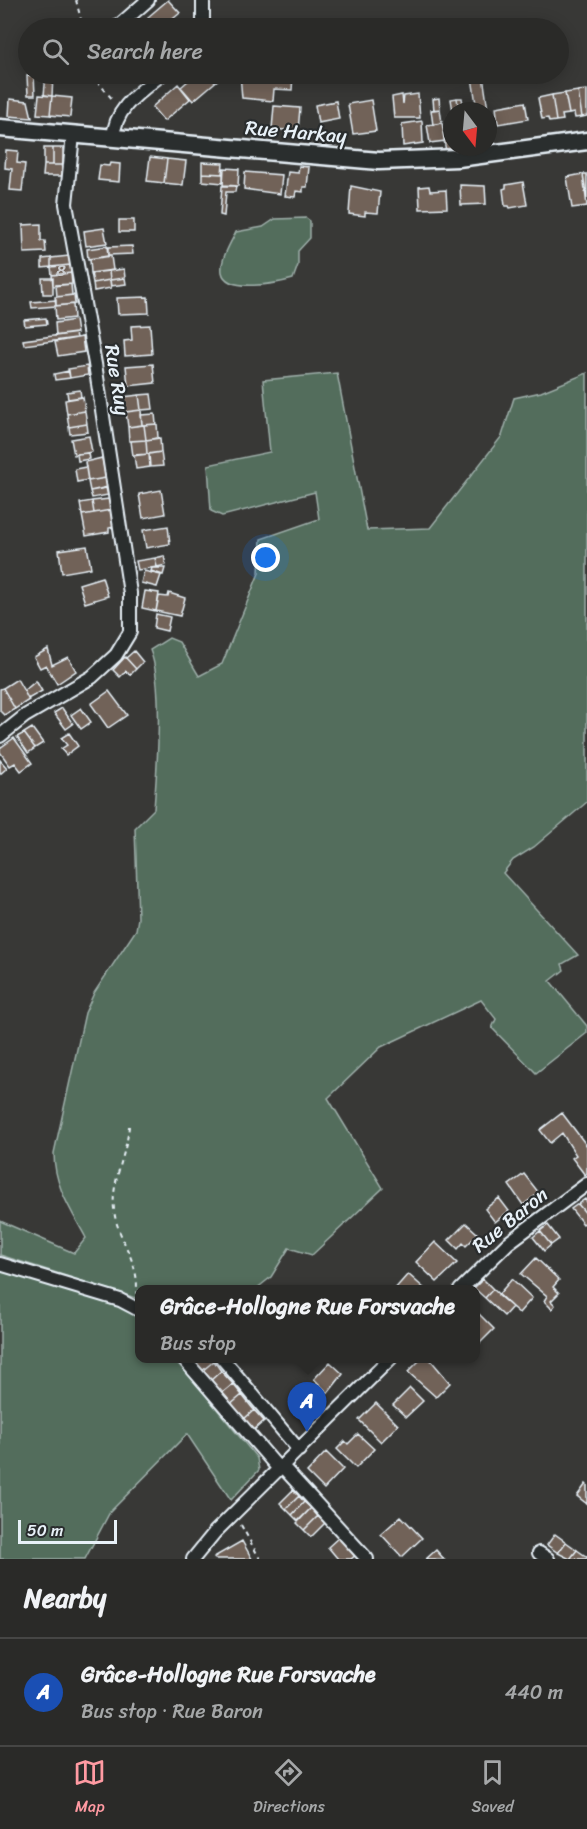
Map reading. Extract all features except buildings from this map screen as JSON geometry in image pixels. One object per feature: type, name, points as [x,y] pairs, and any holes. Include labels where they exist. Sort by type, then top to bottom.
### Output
[{"type":"street","points":[[127,18],[148,0]]},
{"type":"street","points":[[203,0],[204,18]]},
{"type":"street","points":[[113,138],[115,121],[122,110],[151,84]]},
{"type":"street","name":"Rue Harkay","points":[[0,128],[379,161],[458,158],[587,141]]},
{"type":"street","name":"Rue Ruy","points":[[0,736],[25,716],[92,677],[116,655],[130,632],[130,593],[95,364],[66,204],[73,135]]},
{"type":"street","name":"Rue Baron","points":[[465,1285],[507,1243],[587,1184]]},
{"type":"street","points":[[0,1264],[135,1308]]},
{"type":"street","points":[[187,1363],[280,1468],[367,1559]]},
{"type":"street","points":[[225,1363],[299,1450]]},
{"type":"street","points":[[193,1559],[215,1532],[387,1363]]},
{"type":"path","points":[[76,0],[80,18]]},
{"type":"path","points":[[100,84],[122,110]]},
{"type":"path","points":[[129,1126],[127,1146],[114,1194],[114,1208],[118,1228],[137,1279],[137,1285]]},
{"type":"path","points":[[234,1515],[260,1559]]},
{"type":"green space","points":[[306,218],[310,221],[310,238],[298,251],[298,265],[293,279],[277,283],[243,285],[226,279],[222,272],[223,262],[236,232],[263,227],[275,219]]},
{"type":"green space","points":[[337,373],[367,530],[430,528],[502,436],[514,398],[541,392],[587,373],[587,802],[534,847],[513,860],[503,873],[578,955],[562,964],[564,970],[550,981],[587,1026],[587,1033],[536,1073],[492,1028],[496,1019],[481,1000],[381,1047],[328,1098],[383,1188],[312,1255],[289,1248],[271,1277],[261,1285],[135,1285],[135,1298],[0,1255],[0,1221],[74,1253],[86,1238],[60,1187],[54,1153],[85,1013],[94,993],[136,930],[138,918],[135,828],[154,809],[158,750],[157,684],[150,650],[169,638],[179,642],[199,676],[222,664],[259,573],[261,539],[319,519],[315,492],[222,516],[211,511],[208,465],[270,452],[263,380]]},
{"type":"green space","points":[[0,1271],[124,1306],[135,1313],[135,1363],[179,1363],[257,1458],[259,1470],[231,1500],[187,1434],[110,1512],[85,1559],[0,1559]]},
{"type":"place","name":"Grâce-Hollogne Rue Forsvache","points":[[307,1432]]}]
